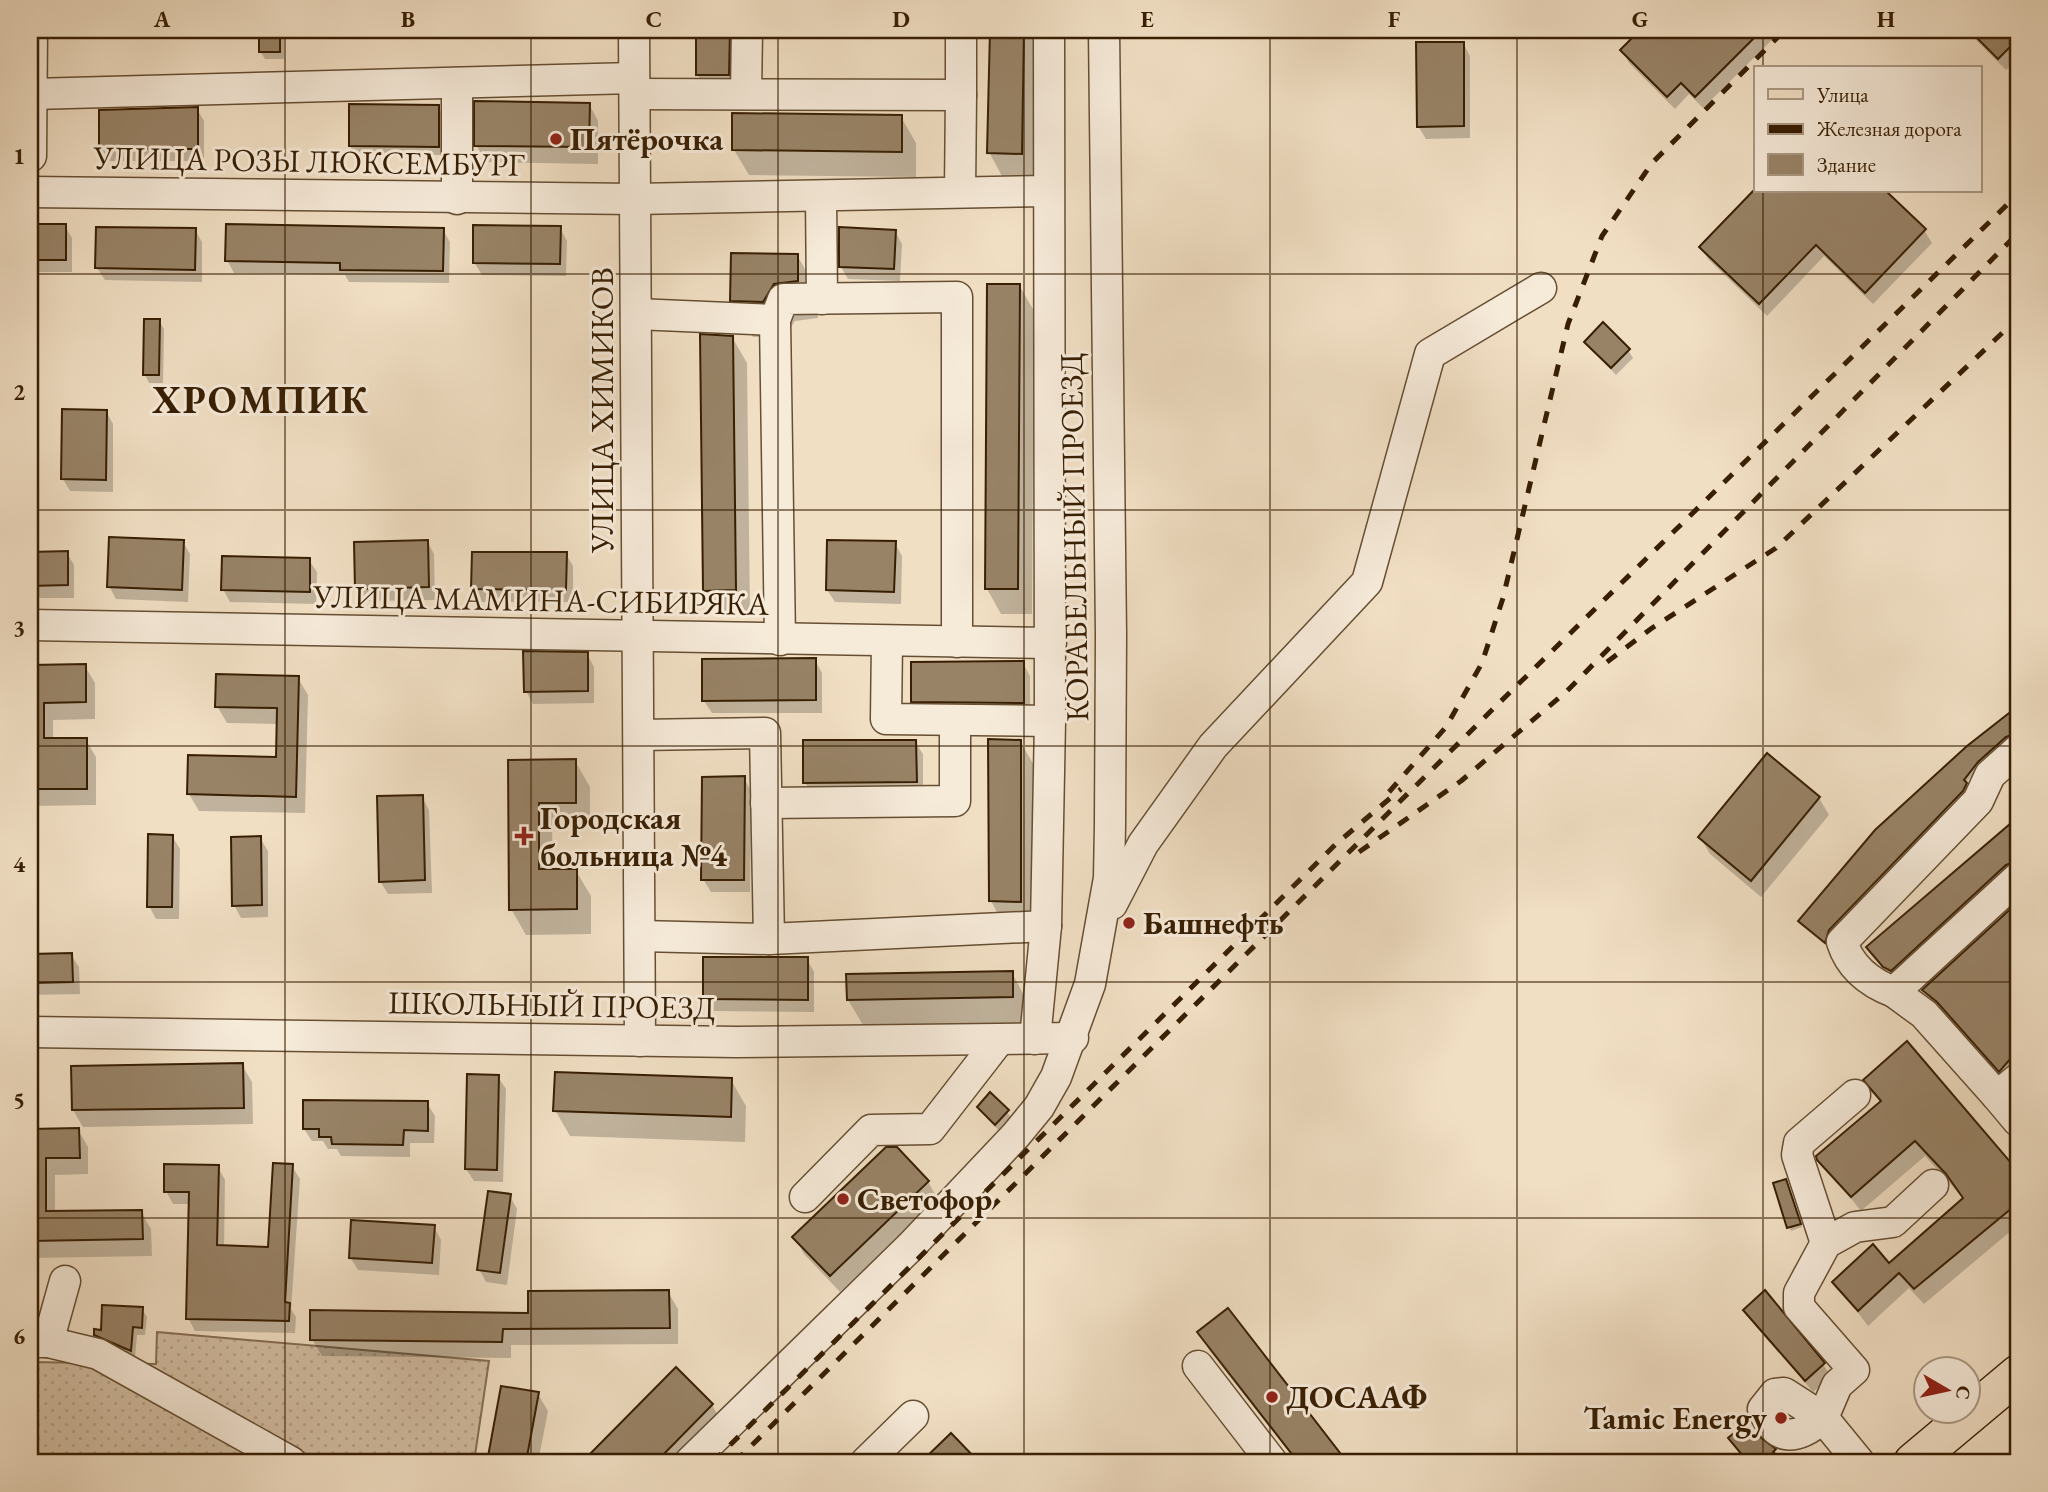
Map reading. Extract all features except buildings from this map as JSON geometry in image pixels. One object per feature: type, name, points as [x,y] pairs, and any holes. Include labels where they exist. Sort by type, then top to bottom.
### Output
[{"type":"main road","points":[[1913,1462],[2018,1374]]},
{"type":"street","points":[[31,156],[32,30]]},
{"type":"street","name":"УЛИЦА ХИМИКОВ","points":[[634,30],[640,1041]]},
{"type":"street","points":[[747,30],[747,94]]},
{"type":"street","points":[[960,192],[961,30]]},
{"type":"street","points":[[1035,1039],[1046,926],[1050,721],[1049,30]]},
{"type":"street","name":"КОРАБЕЛЬНЫЙ ПРОЕЗД","points":[[690,1462],[911,1246],[1016,1135],[1039,1107],[1056,1077],[1073,1038],[1090,984],[1109,878],[1111,635],[1104,30]]},
{"type":"street","points":[[32,94],[457,83],[634,86],[747,94],[961,95]]},
{"type":"street","points":[[457,83],[457,199]]},
{"type":"street","name":"УЛИЦА РОЗЫ ЛЮКСЕМБУРГ","points":[[30,192],[635,199],[1048,191]]},
{"type":"street","points":[[821,196],[822,299]]},
{"type":"street","points":[[1103,923],[1143,844],[1213,746],[1367,582],[1430,354],[1541,288]]},
{"type":"street","points":[[780,640],[775,320],[783,299],[957,297],[957,642]]},
{"type":"street","points":[[636,314],[775,320]]},
{"type":"street","name":"УЛИЦА МАМИНА-СИБИРЯКА","points":[[30,625],[639,638],[1051,643]]},
{"type":"street","points":[[887,641],[886,719],[1050,721]]},
{"type":"street","points":[[766,803],[955,801],[955,720]]},
{"type":"street","points":[[639,735],[765,733],[769,939]]},
{"type":"street","points":[[2018,750],[1990,775],[1978,801],[1842,942],[1847,959],[1877,985],[1894,992],[1924,1014],[2008,1088],[2018,1121]]},
{"type":"street","points":[[1894,992],[2018,878]]},
{"type":"street","points":[[639,936],[769,939],[1046,926]]},
{"type":"street","name":"ШКОЛЬНЫЙ ПРОЕЗД","points":[[30,1032],[640,1041],[1073,1038]]},
{"type":"street","points":[[805,1196],[871,1130],[930,1129],[999,1040]]},
{"type":"street","points":[[1826,1243],[1797,1155],[1799,1143],[1855,1095]]},
{"type":"street","points":[[1817,1423],[1838,1385],[1854,1370],[1799,1307],[1799,1293],[1826,1243],[1855,1227],[1893,1222],[1933,1185]]},
{"type":"street","points":[[65,1281],[39,1342],[98,1354],[291,1462]]},
{"type":"street","points":[[1198,1366],[1272,1462]]},
{"type":"street","points":[[1784,1393],[1858,1462]]},
{"type":"street","points":[[866,1462],[913,1416]]},
{"type":"shaded area","points":[[157,1332],[489,1361],[474,1462],[30,1462],[30,1362],[156,1364]]},
{"type":"railway","points":[[1389,792],[1446,727],[1482,663],[1503,598],[1568,324],[1602,236],[1652,163],[1785,30]]},
{"type":"railway","points":[[735,1462],[1495,707],[2018,194]]},
{"type":"railway","points":[[1359,852],[1461,781],[1567,691],[2018,233]]},
{"type":"railway","points":[[1607,662],[1652,628],[1776,548],[2018,318]]},
{"type":"railway","points":[[713,1462],[1336,844],[1401,789]]},
{"type":"place","name":"Пятёрочка","points":[[556,139]]},
{"type":"place","name":"Городская больница №4","points":[[524,836]]},
{"type":"place","name":"Башнефть","points":[[1129,923]]},
{"type":"place","name":"Светофор","points":[[843,1199]]},
{"type":"place","name":"ДОСААФ","points":[[1272,1397]]},
{"type":"place","name":"Tamic Energy","points":[[1781,1418]]},
{"type":"district","name":"ХРОМПИК","points":[[261,399]]}]
